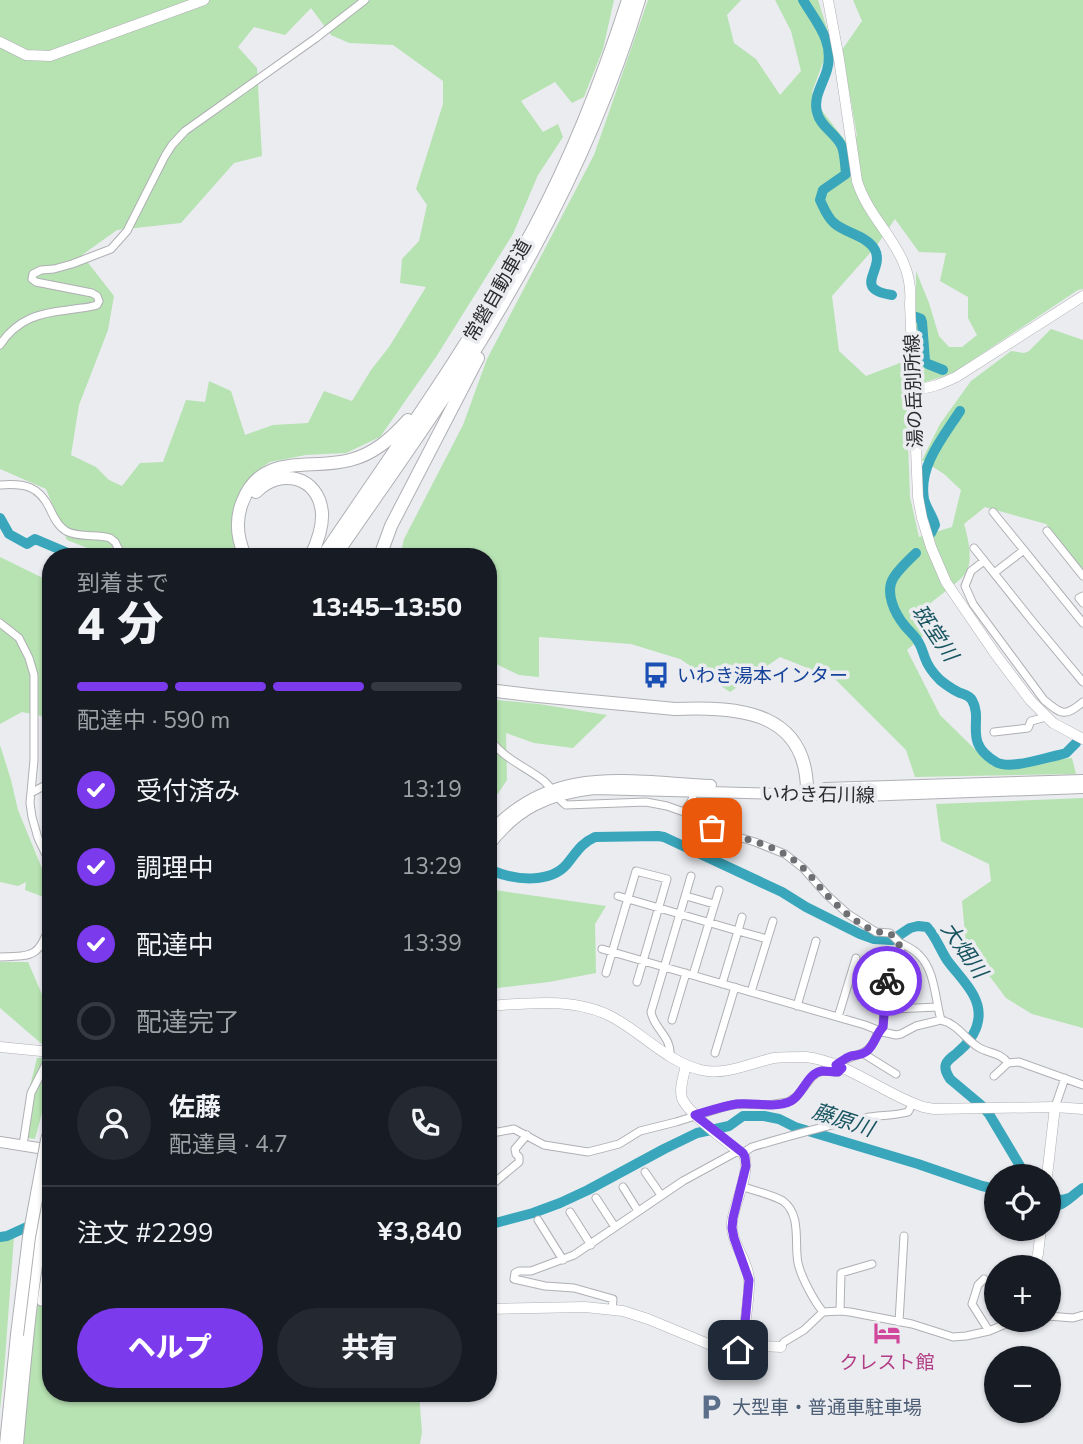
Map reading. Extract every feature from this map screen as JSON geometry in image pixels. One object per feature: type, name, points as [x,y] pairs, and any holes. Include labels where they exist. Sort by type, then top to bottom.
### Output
[{"type":"highway","name":"常磐自動車道","points":[[328,548],[468,341],[510,270],[572,149],[614,45],[628,0]]},
{"type":"highway","name":"常磐自動車道","points":[[340,548],[471,355],[525,264],[580,155],[607,92],[639,0]]},
{"type":"highway","points":[[383,548],[409,490],[525,264]]},
{"type":"highway","points":[[242,548],[238,534],[239,515],[244,498],[254,483],[266,472],[296,464],[349,461],[386,442],[414,413],[510,270]]},
{"type":"highway","points":[[250,548],[245,534],[245,520],[252,497],[263,485],[289,477],[308,485],[321,505],[321,530],[314,548]]},
{"type":"highway","points":[[497,683],[539,690],[676,702],[694,708]]},
{"type":"highway","points":[[497,691],[676,709],[748,713],[774,723],[789,735],[799,750],[807,792]]},
{"type":"highway","points":[[17,1444],[29,1237],[42,1177]]},
{"type":"highway","points":[[6,1444],[42,1223]]},
{"type":"main road","name":"いわき石川線","points":[[807,792],[1083,779]]},
{"type":"main road","name":"いわき石川線","points":[[497,836],[515,817],[564,785],[583,782],[639,782],[694,788],[862,796],[1083,788]]},
{"type":"main road","name":"いわき石川線","points":[[497,824],[523,803],[554,793]]},
{"type":"main road","points":[[0,1142],[42,1145]]},
{"type":"street","points":[[0,42],[26,55],[50,56],[204,0]]},
{"type":"street","points":[[0,345],[23,321],[38,315],[97,305],[99,300],[92,293],[36,282],[32,279],[33,275],[41,270],[72,264],[111,249],[127,231],[165,156],[185,131],[365,0]]},
{"type":"street","name":"湯の岳別所線","points":[[828,0],[857,181],[862,197],[896,247],[909,275],[918,497],[930,547],[946,582],[1017,674],[1030,701],[1046,718],[1083,739]]},
{"type":"street","points":[[913,389],[927,389],[956,377],[1083,296]]},
{"type":"street","points":[[0,485],[34,488],[42,494],[59,526],[68,532],[110,538],[118,548]]},
{"type":"street","points":[[993,512],[1083,623]]},
{"type":"street","points":[[1047,531],[1083,576]]},
{"type":"street","points":[[974,548],[1083,681]]},
{"type":"street","points":[[995,573],[1024,550]]},
{"type":"street","points":[[984,561],[971,571],[965,586],[973,604],[1017,674],[1058,712],[1071,712],[1083,702]]},
{"type":"street","points":[[1083,596],[1079,598],[1083,603]]},
{"type":"street","points":[[0,623],[19,638],[34,676],[32,817],[42,846]]},
{"type":"street","points":[[994,732],[1028,728],[1031,721],[1046,718]]},
{"type":"street","points":[[497,748],[545,783],[566,805],[646,802],[667,806],[684,812],[696,821],[785,854],[803,868],[848,914],[876,932],[890,933],[918,953],[932,979],[942,1020]]},
{"type":"street","points":[[31,793],[42,787]]},
{"type":"street","points":[[684,812],[692,800],[694,788]]},
{"type":"street","points":[[606,973],[636,871],[667,879],[638,982]]},
{"type":"street","points":[[670,1056],[669,1042],[651,1016],[691,876]]},
{"type":"street","points":[[672,1020],[719,890]]},
{"type":"street","points":[[618,896],[767,939]]},
{"type":"street","points":[[685,896],[715,904]]},
{"type":"street","points":[[722,984],[742,917]]},
{"type":"street","points":[[751,992],[773,921]]},
{"type":"street","points":[[497,1132],[514,1129],[544,1145],[588,1152],[619,1144],[640,1131],[737,1104],[768,1105],[788,1102],[797,1096],[817,1073],[838,1072],[847,1058],[864,1054],[870,1049],[878,1031],[883,1027],[888,979],[902,953],[897,940]]},
{"type":"street","points":[[797,1006],[816,941]]},
{"type":"street","points":[[0,957],[30,955],[42,945]]},
{"type":"street","points":[[602,949],[896,1035],[916,1026],[942,1020],[952,1024],[984,1050],[1002,1056],[1008,1063]]},
{"type":"street","points":[[838,1017],[856,957]]},
{"type":"street","points":[[715,1053],[735,988]]},
{"type":"street","points":[[497,1005],[540,1003],[595,1010],[615,1018],[686,1065],[710,1072],[736,1069],[775,1058],[820,1059],[913,1103],[934,1109],[1083,1109]]},
{"type":"street","points":[[892,1009],[938,1007]]},
{"type":"street","points":[[0,1047],[42,1052]]},
{"type":"street","points":[[864,1054],[896,1074]]},
{"type":"street","points":[[994,1076],[1008,1063],[1019,1062],[1083,1085]]},
{"type":"street","points":[[497,1309],[585,1307],[612,1310],[636,1315],[735,1355],[743,1345],[749,1280],[732,1228],[746,1166],[745,1157],[686,1105],[681,1091],[686,1065]]},
{"type":"street","points":[[23,1145],[31,1093],[42,1071]]},
{"type":"street","points":[[1048,1164],[1055,1107],[1065,1078]]},
{"type":"street","points":[[612,1310],[613,1299],[602,1294],[514,1279],[515,1273],[563,1260],[591,1245],[683,1181],[752,1147],[824,1126],[866,1117],[901,1114],[908,1112],[913,1103]]},
{"type":"street","points":[[497,1180],[519,1162],[515,1149],[527,1135]]},
{"type":"street","points":[[645,1172],[661,1195]]},
{"type":"street","points":[[741,1186],[780,1200],[789,1208],[797,1236],[799,1266],[823,1312]]},
{"type":"street","points":[[623,1187],[638,1210]]},
{"type":"street","points":[[596,1198],[615,1227]]},
{"type":"street","points":[[570,1212],[591,1245]]},
{"type":"street","points":[[538,1220],[563,1260]]},
{"type":"street","points":[[899,1322],[904,1236]]},
{"type":"street","points":[[840,1311],[841,1273],[872,1264]]},
{"type":"street","points":[[984,1279],[978,1285],[972,1304],[984,1323]]},
{"type":"street","points":[[41,1302],[42,1296]]},
{"type":"street","points":[[743,1345],[780,1347],[823,1312],[840,1311],[899,1322],[953,1337],[985,1332]]},
{"type":"street","points":[[1061,1317],[1083,1315]]},
{"type":"green space","points":[[0,0],[614,0],[603,49],[584,97],[572,103],[555,82],[521,101],[543,132],[558,124],[563,137],[538,175],[513,234],[436,357],[380,437],[346,453],[306,455],[270,462],[258,470],[242,487],[238,496],[233,528],[239,548],[88,548],[67,540],[46,489],[0,469]],"holes":[[[311,8],[331,35],[349,43],[393,45],[443,81],[443,104],[416,189],[427,205],[419,241],[402,259],[400,283],[426,287],[352,401],[324,391],[308,423],[273,425],[245,435],[231,391],[209,381],[205,402],[186,400],[163,462],[140,463],[122,486],[109,480],[96,467],[71,455],[79,405],[108,330],[114,296],[82,255],[117,230],[181,223],[234,163],[262,156],[257,68],[238,47],[254,27],[285,35]]]},
{"type":"green space","points":[[648,0],[741,0],[727,15],[734,43],[756,59],[780,95],[801,71],[791,31],[775,0],[818,0],[831,41],[812,92],[823,112],[847,143],[857,136],[842,50],[862,21],[853,0],[1083,0],[1083,289],[953,373],[923,383],[916,327],[916,271],[939,336],[949,347],[962,347],[977,335],[968,318],[968,297],[940,281],[946,253],[919,252],[895,219],[877,245],[832,296],[839,351],[866,376],[905,361],[910,497],[919,537],[952,527],[961,490],[944,474],[922,460],[940,424],[971,381],[1011,351],[1029,351],[1051,329],[1083,340],[1083,570],[1046,524],[985,507],[964,524],[970,556],[968,569],[957,582],[926,607],[930,630],[907,650],[940,715],[992,766],[1072,758],[1076,774],[915,777],[906,750],[835,679],[780,657],[730,692],[680,659],[631,644],[539,637],[539,677],[519,675],[497,664],[497,548],[402,548],[404,539],[463,425],[487,359],[594,155]]},
{"type":"green space","points":[[0,557],[42,578],[42,716],[22,712],[0,724]]},
{"type":"green space","points":[[497,700],[607,715],[573,748],[534,743],[506,733],[507,780],[497,795]]},
{"type":"green space","points":[[0,745],[18,810],[42,868],[42,896],[25,890],[26,882],[18,886],[0,882]]},
{"type":"green space","points":[[1083,798],[1083,1028],[1032,1014],[1006,998],[966,945],[962,901],[991,881],[989,864],[941,841],[936,804]]},
{"type":"green space","points":[[497,890],[606,906],[595,924],[596,973],[497,988]]},
{"type":"green space","points":[[0,962],[28,962],[42,994],[42,1044],[0,1008]]},
{"type":"green space","points":[[37,1058],[42,1058],[42,1113],[35,1139],[28,1138],[27,1093]]},
{"type":"green space","points":[[0,1236],[14,1237],[0,1410]]},
{"type":"green space","points":[[42,1265],[42,1402],[420,1402],[420,1444],[21,1444],[33,1302]]},
{"type":"waterway","name":"斑堂川","points":[[803,0],[823,33],[828,50],[827,70],[816,101],[817,112],[821,122],[842,147],[846,174],[823,190],[820,200],[834,223],[872,245],[877,257],[871,283],[873,288],[892,295]]},
{"type":"waterway","name":"斑堂川","points":[[916,317],[922,322],[925,361],[943,370]]},
{"type":"waterway","name":"斑堂川","points":[[931,533],[935,525],[924,499],[925,475],[940,441],[960,411]]},
{"type":"waterway","name":"大畑川","points":[[0,518],[9,534],[27,544],[35,539],[56,548]]},
{"type":"waterway","name":"斑堂川","points":[[916,553],[891,583],[892,603],[901,621],[918,641],[933,673],[946,685],[972,700],[980,747],[996,762],[1009,765],[1066,753],[1076,743]]},
{"type":"waterway","name":"大畑川","points":[[497,872],[522,878],[551,875],[567,864],[582,845],[595,837],[658,836],[782,892],[806,907],[874,939],[892,940],[910,928],[927,927],[974,996],[979,1012],[973,1034],[965,1046],[947,1062],[946,1072],[950,1079],[989,1114],[1019,1164]]},
{"type":"waterway","name":"藤原川","points":[[497,1223],[560,1203],[697,1133],[729,1126],[743,1116],[779,1119],[795,1127],[984,1186]]},
{"type":"waterway","name":"藤原川","points":[[1061,1204],[1083,1188]]},
{"type":"waterway","points":[[1061,1200],[1069,1198]]},
{"type":"waterway","name":"藤原川","points":[[0,1237],[42,1220]]},
{"type":"way so far","points":[[712,828],[785,854],[809,873],[827,895],[848,914],[876,932],[890,933],[899,942],[902,953],[887,981]]},
{"type":"place","name":"いわき湯本インター","points":[[656,675]]},
{"type":"place","name":"クレスト館","points":[[887,1333]]},
{"type":"place","name":"大型車・普通車駐車場","points":[[711,1407]]},
{"type":"route","points":[[738,1350],[743,1345],[749,1280],[732,1228],[746,1166],[745,1157],[695,1115],[737,1104],[768,1105],[788,1102],[797,1096],[817,1073],[838,1072],[842,1068],[836,1065],[847,1058],[864,1054],[883,1027],[887,981]]}]
